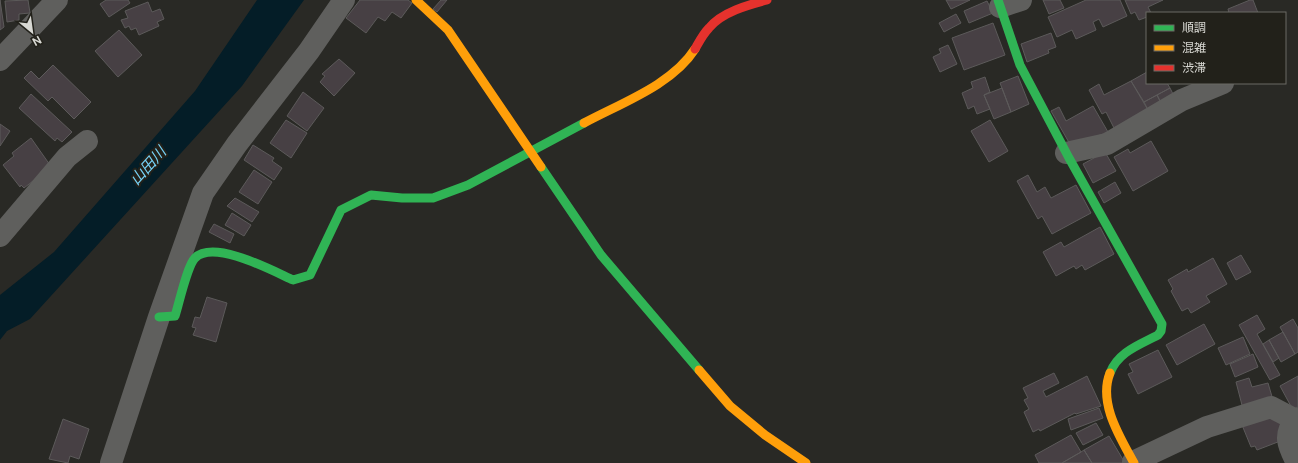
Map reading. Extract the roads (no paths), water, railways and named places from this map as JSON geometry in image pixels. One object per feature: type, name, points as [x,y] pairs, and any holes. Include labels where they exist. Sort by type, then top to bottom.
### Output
[{"type":"street","points":[[2,55],[57,0]]},
{"type":"street","points":[[111,463],[159,317],[203,193],[237,144],[309,51],[344,0]]},
{"type":"street","points":[[416,0],[448,30],[601,255],[730,406],[765,435],[806,463]]},
{"type":"street","points":[[159,317],[175,316],[195,258],[205,251],[232,254],[292,280],[310,275],[340,210],[371,195],[402,198],[433,198],[468,185],[663,81],[687,61],[709,27],[720,18],[747,5],[767,0]]},
{"type":"street","points":[[1021,0],[999,4],[1020,65],[1066,153],[1162,324],[1162,328],[1158,335],[1121,356],[1112,368],[1108,378],[1106,388],[1108,406],[1116,428],[1133,462],[1206,427],[1271,408],[1297,419],[1292,424],[1287,437],[1289,447],[1297,463]]},
{"type":"street","points":[[1066,153],[1106,144],[1182,100],[1221,84]]},
{"type":"street","points":[[0,236],[67,157],[87,141]]},
{"type":"water","name":"山田川","points":[[257,0],[304,0],[242,86],[30,319],[7,331],[0,340],[0,295],[54,252],[195,91]]}]
